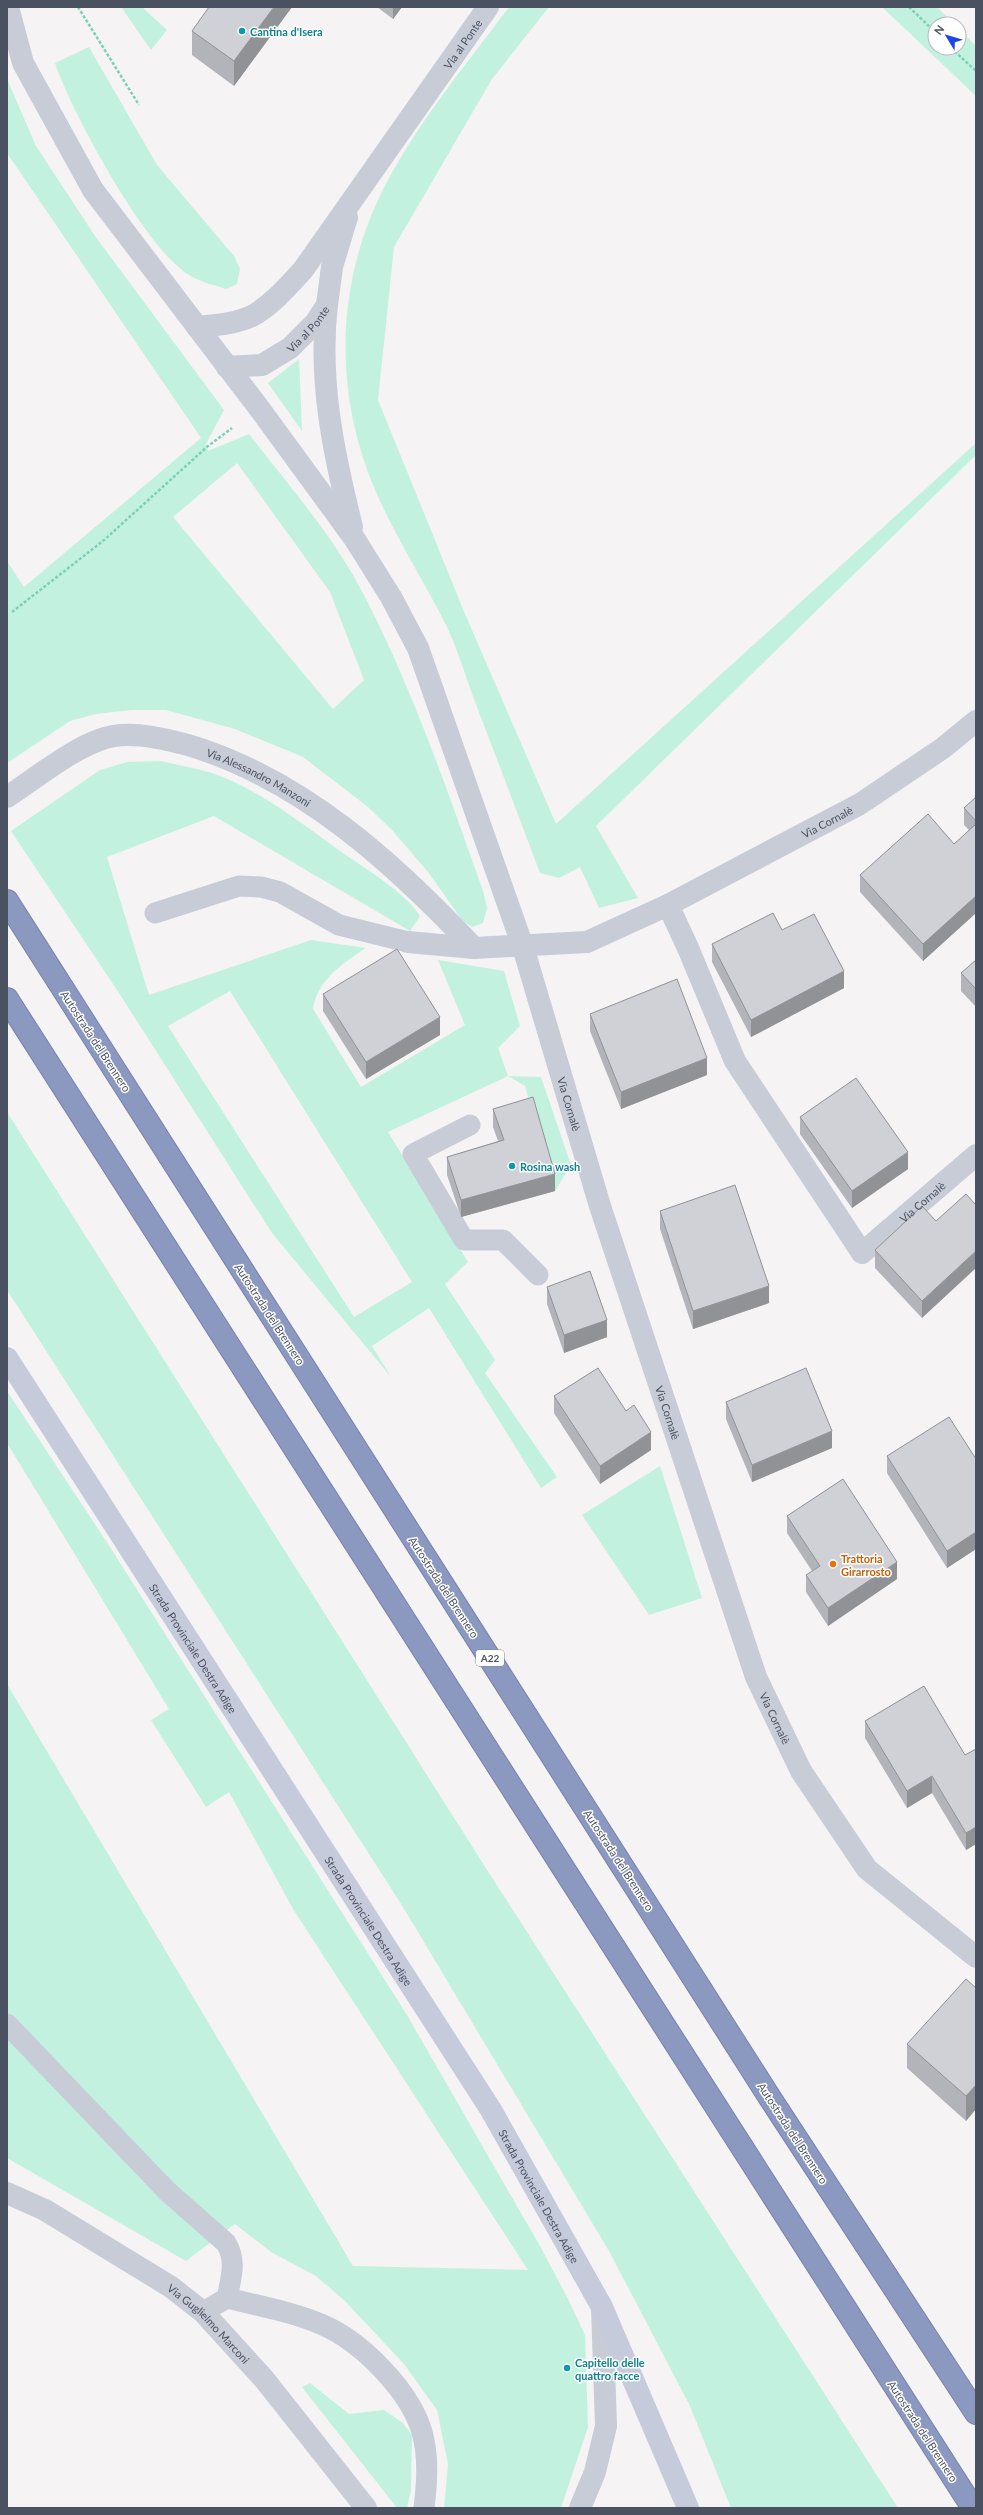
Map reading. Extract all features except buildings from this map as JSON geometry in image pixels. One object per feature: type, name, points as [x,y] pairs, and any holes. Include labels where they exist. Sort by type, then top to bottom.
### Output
[{"type":"highway","name":"Autostrada del Brennero","points":[[7,901],[774,2104],[976,2412]]},
{"type":"highway","name":"Autostrada del Brennero","points":[[7,999],[973,2508]]},
{"type":"main road","name":"Strada Provinciale Destra Adige","points":[[7,1358],[491,2110],[602,2307],[688,2508]]},
{"type":"street","points":[[8,7],[24,63],[93,190],[259,408],[354,538],[391,597],[418,648],[523,947],[474,948],[408,942]]},
{"type":"street","name":"Via al Ponte","points":[[197,327],[226,324],[252,316],[278,295],[303,270],[488,7]]},
{"type":"street","name":"Via al Ponte","points":[[227,367],[262,365],[277,357],[303,336],[327,305],[332,267],[353,197]]},
{"type":"street","points":[[327,305],[325,373],[331,435],[354,538]]},
{"type":"street","name":"Via Cornalè","points":[[976,722],[942,748],[860,804],[668,905],[587,942],[523,947],[600,1206],[756,1677],[801,1771],[867,1869],[976,1958]]},
{"type":"street","name":"Via Alessandro Manzoni","points":[[7,797],[92,741],[114,736],[133,735],[173,741],[219,754],[245,765],[318,808],[411,884],[474,948]]},
{"type":"street","name":"Via Cornalè","points":[[668,905],[688,948],[735,1061],[862,1253],[976,1155]]},
{"type":"street","name":"Via Guglielmo Marconi","points":[[7,2193],[45,2210],[164,2283],[203,2312],[264,2380],[366,2508]]},
{"type":"street","points":[[580,2508],[595,2472],[606,2426],[602,2307]]},
{"type":"lane","points":[[155,913],[239,886],[261,887],[280,892],[339,925],[408,942]]},
{"type":"lane","points":[[470,1125],[413,1154],[464,1240],[503,1240],[538,1275]]},
{"type":"lane","points":[[7,2024],[167,2191],[226,2243],[232,2253],[233,2265],[227,2298]]},
{"type":"lane","points":[[203,2312],[227,2298],[324,2325],[347,2339],[378,2366],[410,2406],[422,2433],[426,2455],[427,2484],[424,2508]]},
{"type":"path","points":[[78,7],[139,105]]},
{"type":"path","points":[[909,7],[927,24]]},
{"type":"path","points":[[959,56],[976,72]]},
{"type":"path","points":[[12,612],[103,541],[208,446],[259,408]]},
{"type":"green space","points":[[121,7],[142,7],[167,30],[151,50]]},
{"type":"green space","points":[[509,7],[549,7],[492,79],[394,247],[378,400],[465,614],[556,824],[976,443],[976,455],[596,826],[638,898],[599,908],[580,867],[559,878],[540,873],[447,627],[392,526],[376,492],[363,456],[353,420],[347,383],[346,346],[348,308],[354,272],[364,235],[378,200],[391,174],[422,125]]},
{"type":"green space","points":[[882,7],[937,7],[946,16],[927,16],[927,50]]},
{"type":"green space","points":[[967,37],[976,46],[976,96],[934,56],[967,56]]},
{"type":"green space","points":[[89,47],[157,165],[234,256],[240,269],[237,284],[226,289],[202,281],[189,275],[171,260],[152,238],[112,178],[77,113],[55,63]]},
{"type":"green space","points":[[7,79],[36,146],[95,236],[224,410],[206,444],[208,451],[249,434],[327,534],[354,577],[400,670],[443,780],[483,891],[487,908],[483,923],[472,927],[462,920],[428,872],[392,830],[368,807],[303,757],[235,729],[166,710],[132,710],[96,714],[70,721],[7,763],[7,561],[24,587],[201,438],[7,153]],"holes":[[[237,463],[330,592],[364,680],[333,709],[173,517]]]},
{"type":"green space","points":[[299,359],[302,431],[268,383]]},
{"type":"green space","points":[[160,761],[209,772],[241,785],[286,812],[385,882],[405,898],[420,916],[410,931],[214,816],[107,857],[149,995],[311,940],[366,948],[340,966],[325,981],[315,999],[313,1009],[361,1087],[465,1025],[438,960],[504,971],[520,1026],[498,1048],[508,1076],[388,1132],[468,1262],[445,1284],[495,1360],[485,1373],[557,1477],[541,1488],[429,1308],[372,1346],[391,1377],[272,1233],[121,996],[11,831],[100,770],[127,762]],"holes":[[[230,991],[412,1282],[354,1317],[168,1026]]]},
{"type":"green space","points":[[508,1076],[541,1077],[571,1165],[555,1191],[525,1086]]},
{"type":"green space","points":[[7,1112],[489,1873],[898,2508],[731,2508],[689,2404],[609,2251],[403,1907],[7,1290]]},
{"type":"green space","points":[[7,1391],[108,1544],[407,2015],[540,2246],[568,2299],[585,2335],[588,2427],[561,2508],[444,2508],[448,2464],[437,2410],[404,2364],[345,2301],[316,2276],[271,2252],[235,2224],[186,2261],[7,2158],[7,1684],[353,2266],[528,2270],[293,1909],[229,1792],[206,1807],[151,1720],[169,1709],[7,1443]]},
{"type":"green space","points":[[660,1466],[702,1598],[649,1615],[582,1515]]},
{"type":"green space","points":[[310,2383],[349,2414],[384,2410],[403,2423],[412,2435],[411,2490],[407,2508],[397,2508],[302,2387]]},
{"type":"place","name":"Cantina d'Isera","points":[[242,31]]},
{"type":"place","name":"Rosina wash","points":[[512,1166]]},
{"type":"place","name":"Trattoria Girarrosto","points":[[833,1564]]},
{"type":"place","name":"Capitello delle quattro facce","points":[[567,2368]]}]
